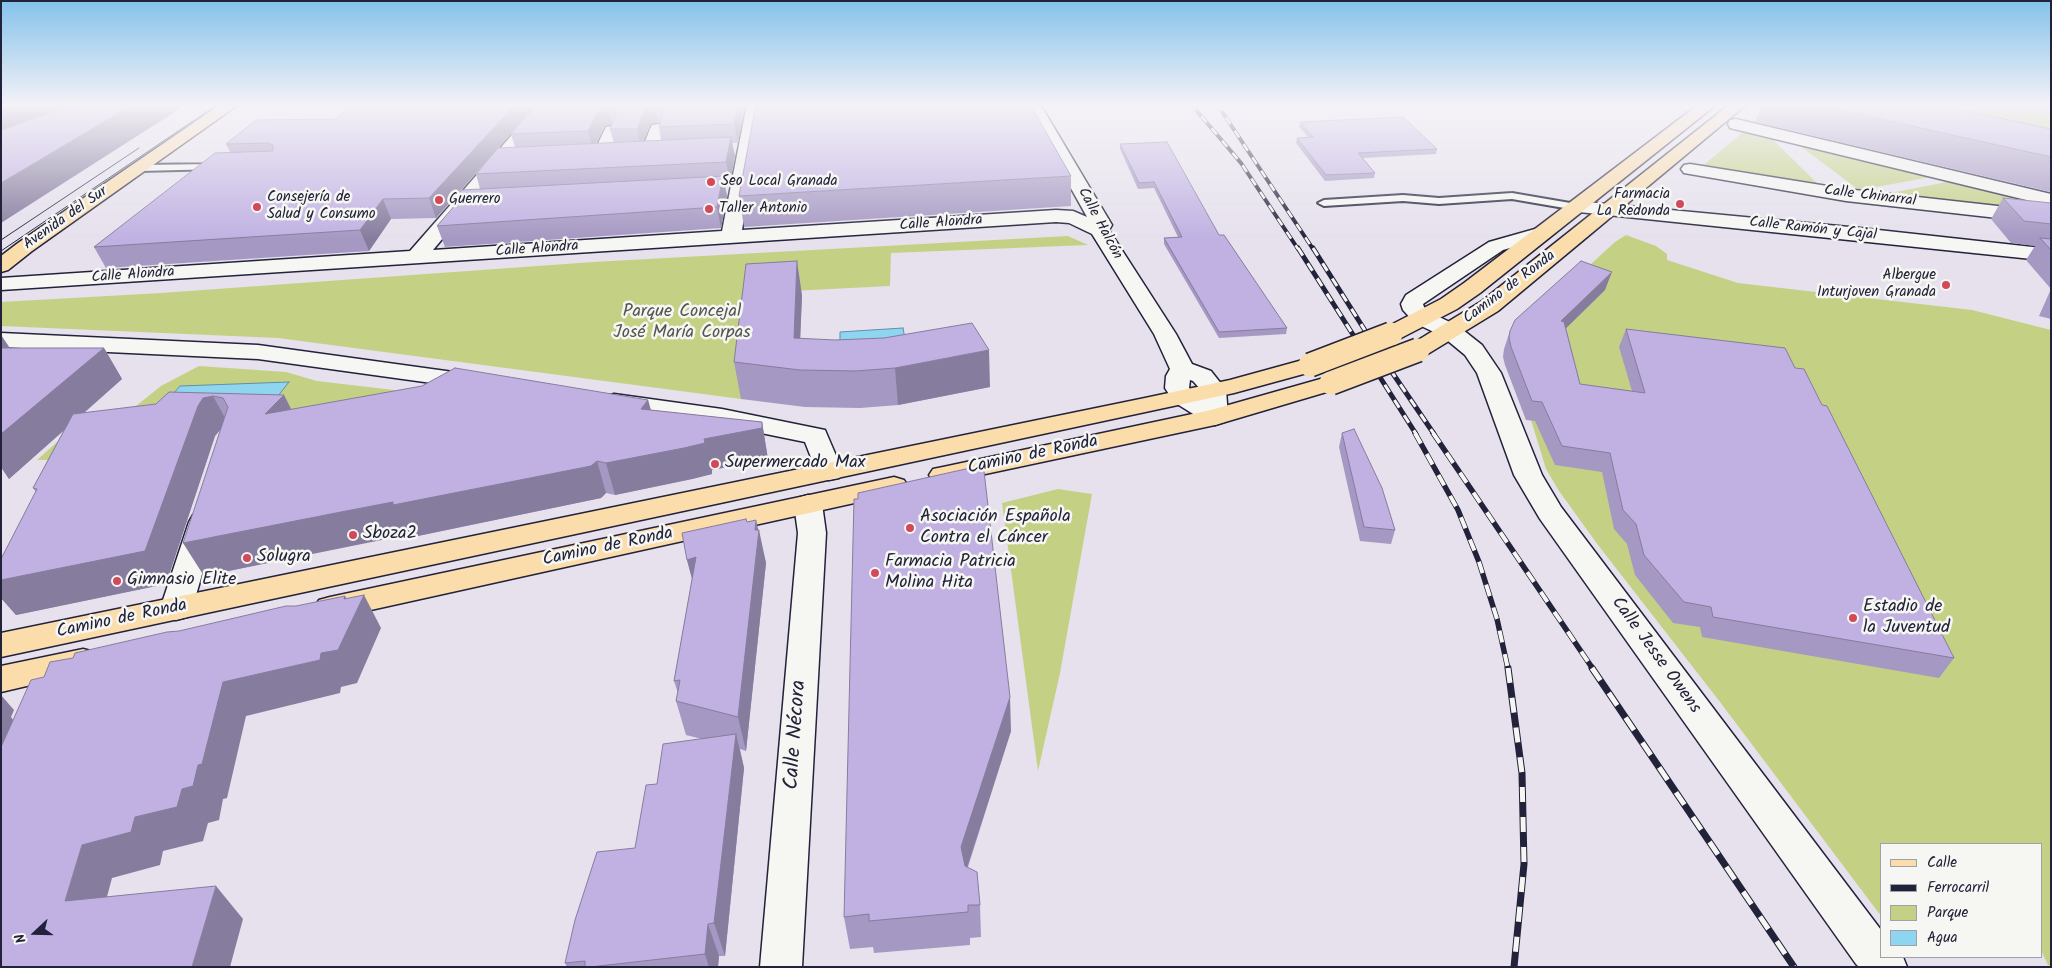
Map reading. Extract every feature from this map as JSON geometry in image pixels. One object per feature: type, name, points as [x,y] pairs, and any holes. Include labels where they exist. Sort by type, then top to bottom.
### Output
[{"type":"main road","name":"Avenida del Sur","points":[[1,266],[26,246],[165,149]]},
{"type":"main road","name":"Camino de Ronda","points":[[1542,233],[1651,149]]},
{"type":"main road","name":"Camino de Ronda","points":[[1215,404],[1391,334],[1437,325],[1490,306],[1684,149]]},
{"type":"main road","name":"Camino de Ronda","points":[[307,613],[808,504],[1215,404],[1294,395],[1418,350],[1437,325]]},
{"type":"main road","name":"Camino de Ronda","points":[[1,645],[1183,398]]},
{"type":"main road","name":"Camino de Ronda","points":[[1,679],[106,656]]},
{"type":"street","points":[[416,257],[508,149]]},
{"type":"street","points":[[601,156],[604,149]]},
{"type":"street","points":[[649,154],[651,149]]},
{"type":"street","points":[[731,238],[732,190],[740,149]]},
{"type":"street","name":"Calle Halcón","points":[[1058,149],[1102,225],[1100,230],[1165,334],[1182,370]]},
{"type":"street","name":"Calle Chinarral","points":[[1840,149],[2051,200]]},
{"type":"street","points":[[582,157],[668,153]]},
{"type":"street","points":[[498,161],[525,160]]},
{"type":"street","name":"Calle Chinarral","points":[[1690,169],[1846,195],[2051,218]]},
{"type":"street","points":[[462,202],[489,201]]},
{"type":"street","points":[[1073,217],[1091,206]]},
{"type":"street","name":"Calle Ramón y Cajal","points":[[1576,207],[1860,234],[2051,255]]},
{"type":"street","name":"Calle Alondra","points":[[1,284],[1056,216],[1073,217],[1100,230]]},
{"type":"street","points":[[1437,325],[1414,310],[1412,304],[1414,300],[1496,246],[1542,233]]},
{"type":"street","name":"Calle Jesse Owens","points":[[1437,325],[1474,350],[1489,373],[1528,474],[1550,512],[1802,857],[1871,950],[1886,967]]},
{"type":"street","points":[[1,340],[258,352],[495,385]]},
{"type":"street","points":[[1182,370],[1202,376],[1215,404],[1183,398],[1177,388],[1178,376],[1182,370]]},
{"type":"street","points":[[594,399],[722,417],[816,436],[829,472]]},
{"type":"street","points":[[176,609],[212,493]]},
{"type":"street","name":"Calle Nécora","points":[[781,967],[812,533],[808,504]]},
{"type":"lane","points":[[138,168],[227,167]]},
{"type":"lane","points":[[1324,203],[1403,198],[1439,201],[1512,196],[1576,207]]},
{"type":"green space","points":[[1723,149],[1782,149],[1819,185],[1700,168]]},
{"type":"green space","points":[[1804,149],[1829,149],[1937,176],[1859,190]]},
{"type":"green space","points":[[1957,180],[2051,203],[2051,212],[1890,193]]},
{"type":"green space","name":"Estadio de la Juventud","points":[[1626,235],[1656,246],[1667,254],[1667,260],[1738,283],[1972,310],[2051,330],[2051,966],[2048,965],[2042,952],[2042,843],[1880,843],[1880,915],[1720,702],[1598,545],[1559,491],[1546,469],[1531,420],[1526,420],[1504,360],[1505,346],[1615,242]]},
{"type":"green space","name":"Parque Concejal José María Corpas","points":[[1068,236],[1088,245],[891,253],[890,286],[752,293],[741,399],[278,338],[1,326],[1,302],[161,293],[593,262]]},
{"type":"green space","points":[[199,366],[286,372],[317,381],[394,390],[391,420],[195,422],[68,460],[37,460],[76,425],[136,406],[161,386]]},
{"type":"green space","points":[[1058,489],[1092,494],[1060,673],[1038,771],[1002,503]]},
{"type":"water","points":[[903,328],[905,339],[840,344],[840,332]]},
{"type":"water","points":[[289,382],[270,406],[159,410],[180,386]]},
{"type":"building","points":[[1,149],[58,149],[1,183]]},
{"type":"building","points":[[273,149],[474,149],[429,198],[383,199],[360,230],[94,247],[215,153],[273,151]]},
{"type":"building","points":[[497,149],[729,149],[726,162],[476,174]]},
{"type":"building","points":[[748,149],[1056,149],[1071,176],[739,196]]},
{"type":"building","points":[[1123,149],[1171,149],[1219,235],[1224,235],[1287,328],[1219,332],[1164,238],[1182,237],[1154,182],[1139,183]]},
{"type":"building","points":[[1306,149],[1434,149],[1358,153],[1375,173],[1326,175]]},
{"type":"building","points":[[2016,149],[2051,149],[2051,157]]},
{"type":"building","points":[[723,176],[717,207],[437,226],[462,197],[455,197],[462,190]]},
{"type":"building","points":[[2003,198],[2051,203],[2051,224],[2024,221]]},
{"type":"building","points":[[2040,238],[2051,239],[2051,250]]},
{"type":"building","points":[[797,261],[794,338],[835,340],[884,338],[972,323],[989,350],[895,368],[856,371],[800,370],[734,362],[746,264]]},
{"type":"building","points":[[1581,261],[1612,272],[1561,321],[1564,322],[1580,384],[1645,393],[1626,329],[1785,348],[1795,368],[1804,369],[1822,405],[1827,406],[1954,658],[1713,617],[1711,607],[1684,602],[1644,555],[1636,524],[1623,510],[1610,453],[1562,446],[1542,402],[1532,401],[1511,347],[1510,331],[1515,320]]},
{"type":"building","points":[[1,348],[104,348],[1,434]]},
{"type":"building","points":[[455,368],[648,400],[641,409],[762,422],[762,428],[704,439],[705,443],[684,448],[606,463],[597,461],[591,466],[393,505],[393,502],[183,543],[228,407],[223,398],[213,396],[203,398],[198,406],[145,551],[1,580],[1,559],[37,489],[33,488],[73,414],[156,404],[169,392],[284,395],[265,414],[422,386]]},
{"type":"building","points":[[1354,429],[1382,488],[1395,530],[1364,527],[1342,433]]},
{"type":"building","points":[[979,466],[980,472],[984,471],[1010,697],[961,847],[965,866],[977,872],[980,905],[968,905],[968,912],[869,921],[869,914],[844,917],[854,499],[858,499],[858,493]]},
{"type":"building","points":[[746,519],[747,522],[756,520],[755,530],[759,530],[738,717],[676,701],[680,680],[674,681],[696,557],[687,560],[682,533]]},
{"type":"building","points":[[364,595],[338,650],[321,653],[320,660],[223,682],[202,764],[198,765],[193,786],[182,789],[177,807],[135,817],[131,832],[82,845],[65,901],[216,886],[192,967],[1,967],[1,747],[31,680],[44,677],[50,662],[73,658],[75,653],[286,606],[296,606],[345,596],[344,599]]},
{"type":"building","points":[[736,734],[714,923],[708,924],[705,954],[590,967],[585,967],[585,961],[565,963],[575,920],[597,852],[635,848],[646,785],[657,784],[663,744]]},
{"type":"tram line","points":[[1,240],[137,149]]},
{"type":"tram line","points":[[1,251],[151,149]]},
{"type":"railway","points":[[1229,149],[1241,163],[1298,249]]},
{"type":"railway","points":[[1247,149],[1313,249]]},
{"type":"railway","points":[[1298,248],[1416,434]]},
{"type":"railway","points":[[1313,248],[1383,359],[1434,434]]},
{"type":"railway","points":[[1415,433],[1458,510],[1479,562],[1497,619],[1508,669]]},
{"type":"railway","points":[[1433,433],[1593,669]]},
{"type":"railway","points":[[1508,668],[1522,773],[1524,864],[1514,967]]},
{"type":"railway","points":[[1592,668],[1794,967]]},
{"type":"place","name":"Seo Local Granada","points":[[711,182]]},
{"type":"place","name":"Guerrero","points":[[439,200]]},
{"type":"place","name":"Farmacia La Redonda","points":[[1680,204]]},
{"type":"place","name":"Consejería de Salud y Consumo","points":[[257,207]]},
{"type":"place","name":"Taller Antonio","points":[[709,209]]},
{"type":"place","name":"Albergue Inturjoven Granada","points":[[1946,285]]},
{"type":"place","name":"Supermercado Max","points":[[715,464]]},
{"type":"place","name":"Asociación Española Contra el Cáncer","points":[[910,528]]},
{"type":"place","name":"Sboza2","points":[[353,535]]},
{"type":"place","name":"Solugra","points":[[247,558]]},
{"type":"place","name":"Farmacia Patricia Molina Hita","points":[[875,573]]},
{"type":"place","name":"Gimnasio Elite","points":[[117,581]]},
{"type":"place","name":"Estadio de la Juventud","points":[[1853,618]]}]
